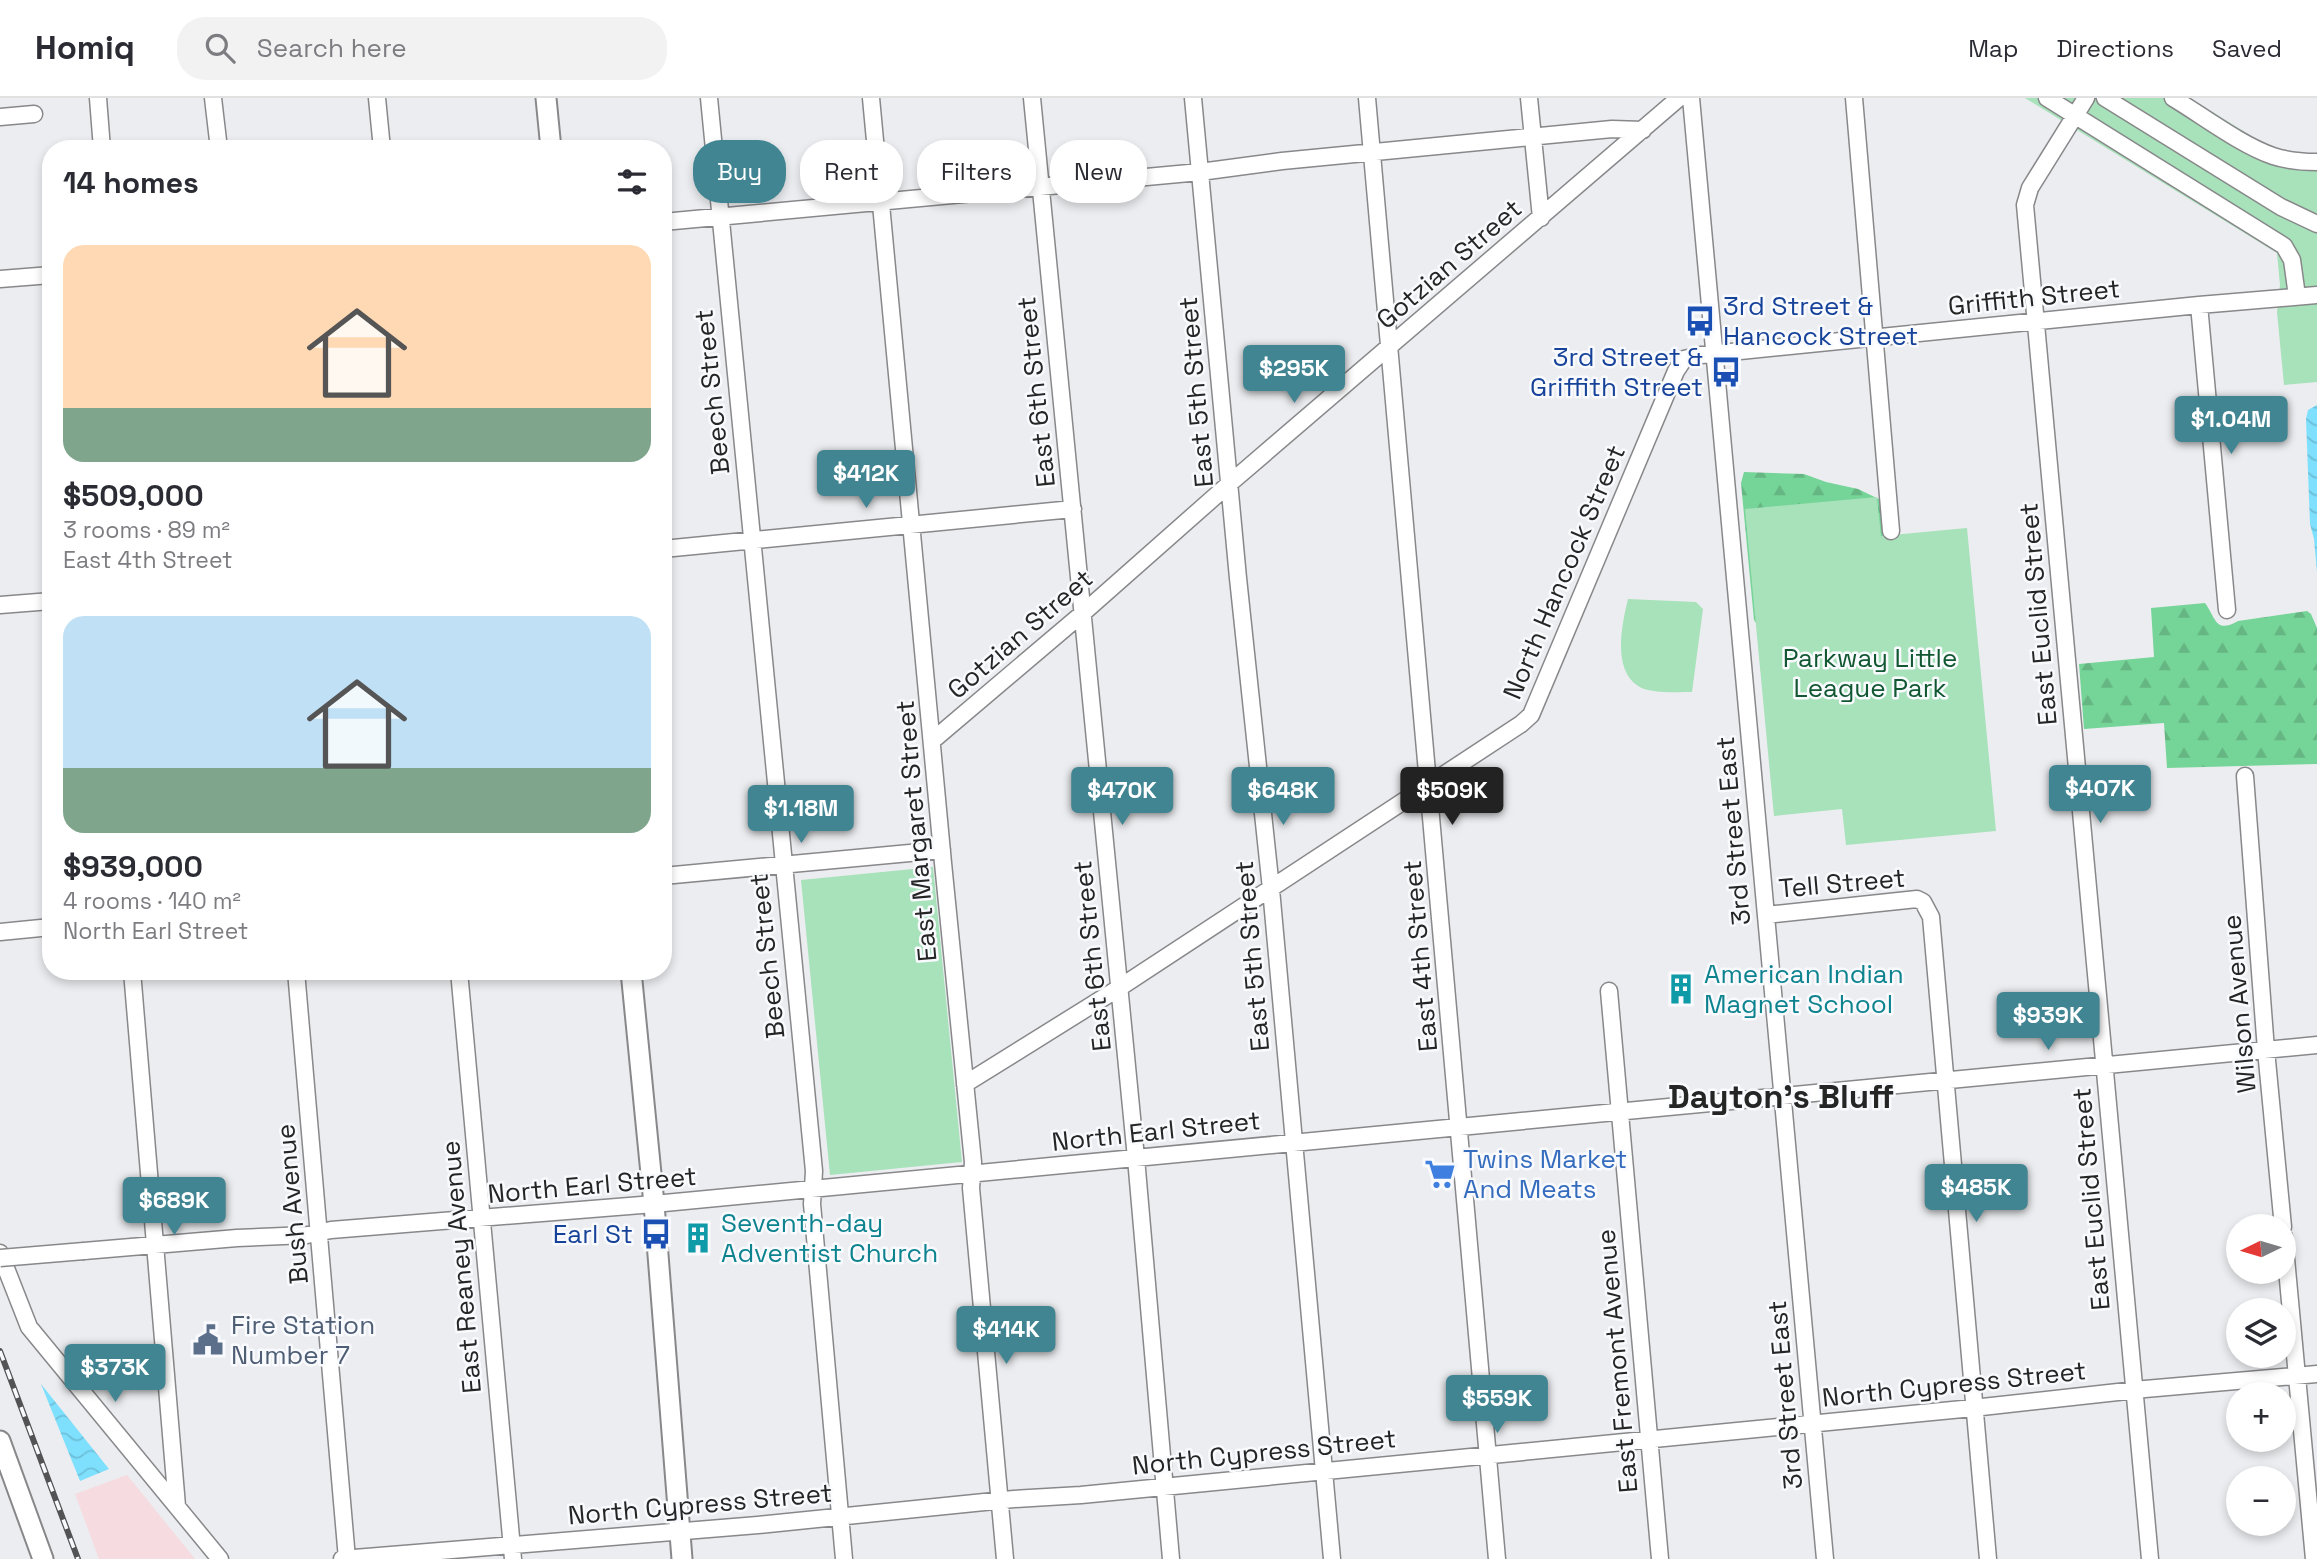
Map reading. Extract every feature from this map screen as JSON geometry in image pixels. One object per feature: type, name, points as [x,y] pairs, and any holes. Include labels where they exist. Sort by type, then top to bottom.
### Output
[{"type":"main road","points":[[546,98],[550,140]]},
{"type":"main road","points":[[632,980],[654,1204],[682,1559]]},
{"type":"main road","points":[[0,1441],[43,1559]]},
{"type":"street","points":[[97,98],[101,140]]},
{"type":"street","points":[[214,98],[218,140]]},
{"type":"street","points":[[377,98],[381,140]]},
{"type":"street","name":"Beech Street","points":[[709,98],[814,1171],[811,1189],[844,1559]]},
{"type":"street","name":"East Margaret Street","points":[[871,98],[875,140]]},
{"type":"street","name":"East 6th Street","points":[[1032,98],[1136,1157],[1171,1559]]},
{"type":"street","name":"East 5th Street","points":[[1193,98],[1271,889],[1332,1559]]},
{"type":"street","name":"East 4th Street","points":[[1367,98],[1497,1559]]},
{"type":"street","points":[[1530,98],[1541,218]]},
{"type":"street","name":"Gotzian Street","points":[[932,741],[1679,98]]},
{"type":"street","name":"3rd Street East","points":[[1691,98],[1825,1559]]},
{"type":"street","points":[[1854,98],[1891,531]]},
{"type":"street","points":[[2047,98],[2284,246],[2292,260],[2297,296]]},
{"type":"street","name":"East Euclid Street","points":[[2086,98],[2030,188],[2025,205],[2150,1559]]},
{"type":"street","points":[[2105,98],[2281,207],[2317,224]]},
{"type":"street","points":[[2173,98],[2256,149],[2288,160],[2317,162]]},
{"type":"street","points":[[0,117],[34,114]]},
{"type":"street","points":[[903,200],[1612,129],[1643,130]]},
{"type":"street","points":[[672,221],[870,203]]},
{"type":"street","name":"East Margaret Street","points":[[881,203],[974,1162],[971,1188],[1005,1559]]},
{"type":"street","points":[[0,279],[42,276]]},
{"type":"street","name":"Griffith Street","points":[[1714,354],[2317,295]]},
{"type":"street","points":[[2199,305],[2227,610]]},
{"type":"street","name":"North Hancock Street","points":[[965,1084],[1271,889],[1531,715],[1680,363],[1687,357],[1714,354]]},
{"type":"street","points":[[672,548],[1073,509]]},
{"type":"street","points":[[0,606],[42,602]]},
{"type":"street","name":"Wilson Avenue","points":[[2245,776],[2282,1214]]},
{"type":"street","points":[[672,875],[942,850]]},
{"type":"street","name":"Tell Street","points":[[1766,915],[1911,899],[1923,902],[1931,917],[1944,1080]]},
{"type":"street","points":[[0,932],[42,929]]},
{"type":"street","points":[[133,980],[177,1506]]},
{"type":"street","name":"Bush Avenue","points":[[297,980],[347,1559]]},
{"type":"street","name":"East Reaney Avenue","points":[[460,980],[512,1552]]},
{"type":"street","name":"East Fremont Avenue","points":[[1609,991],[1660,1559]]},
{"type":"street","name":"North Earl Street","points":[[0,1256],[320,1233],[654,1204],[2317,1045]]},
{"type":"street","points":[[1944,1080],[1988,1559]]},
{"type":"street","points":[[0,1256],[29,1327],[220,1559]]},
{"type":"street","points":[[2288,1284],[2314,1559]]},
{"type":"street","name":"North Cypress Street","points":[[342,1559],[512,1552],[1000,1500],[2317,1374]]},
{"type":"shaded area","points":[[127,1475],[195,1559],[99,1559],[75,1494]]},
{"type":"green space","points":[[2025,98],[2190,98],[2272,149],[2317,155],[2317,382],[2284,385],[2277,312],[2280,285],[2277,253]]},
{"type":"green space","points":[[1744,472],[1804,474],[1858,489],[1881,500],[1884,550],[1759,627],[1754,620],[1741,483]]},
{"type":"green space","name":"Parkway Little League Park","points":[[1877,497],[1881,536],[1967,528],[1996,831],[1846,845],[1842,809],[1774,816],[1745,509]]},
{"type":"green space","points":[[1628,599],[1696,602],[1703,609],[1692,692],[1643,689],[1630,678],[1625,669],[1621,646]]},
{"type":"green space","points":[[2205,603],[2217,622],[2225,626],[2238,621],[2307,611],[2311,614],[2317,628],[2317,764],[2167,768],[2164,723],[2084,729],[2079,664],[2154,657],[2151,608]]},
{"type":"green space","points":[[933,867],[962,1162],[830,1175],[801,880]]},
{"type":"water","points":[[2317,405],[2317,572],[2310,524],[2306,419],[2308,410]]},
{"type":"water","points":[[41,1384],[109,1469],[80,1481]]},
{"type":"railway","points":[[0,1351],[78,1559]]},
{"type":"place","name":"3rd Street & Hancock Street","points":[[1700,321]]},
{"type":"place","name":"3rd Street & Griffith Street","points":[[1726,372]]},
{"type":"place","name":"American Indian Magnet School","points":[[1681,989]]},
{"type":"place","name":"Twins Market And Meats","points":[[1440,1174]]},
{"type":"place","name":"Earl St","points":[[656,1234]]},
{"type":"place","name":"Seventh-day Adventist Church","points":[[698,1238]]},
{"type":"place","name":"Fire Station Number 7","points":[[208,1340]]},
{"type":"district","name":"Dayton's Bluff","points":[[1781,1097]]}]
